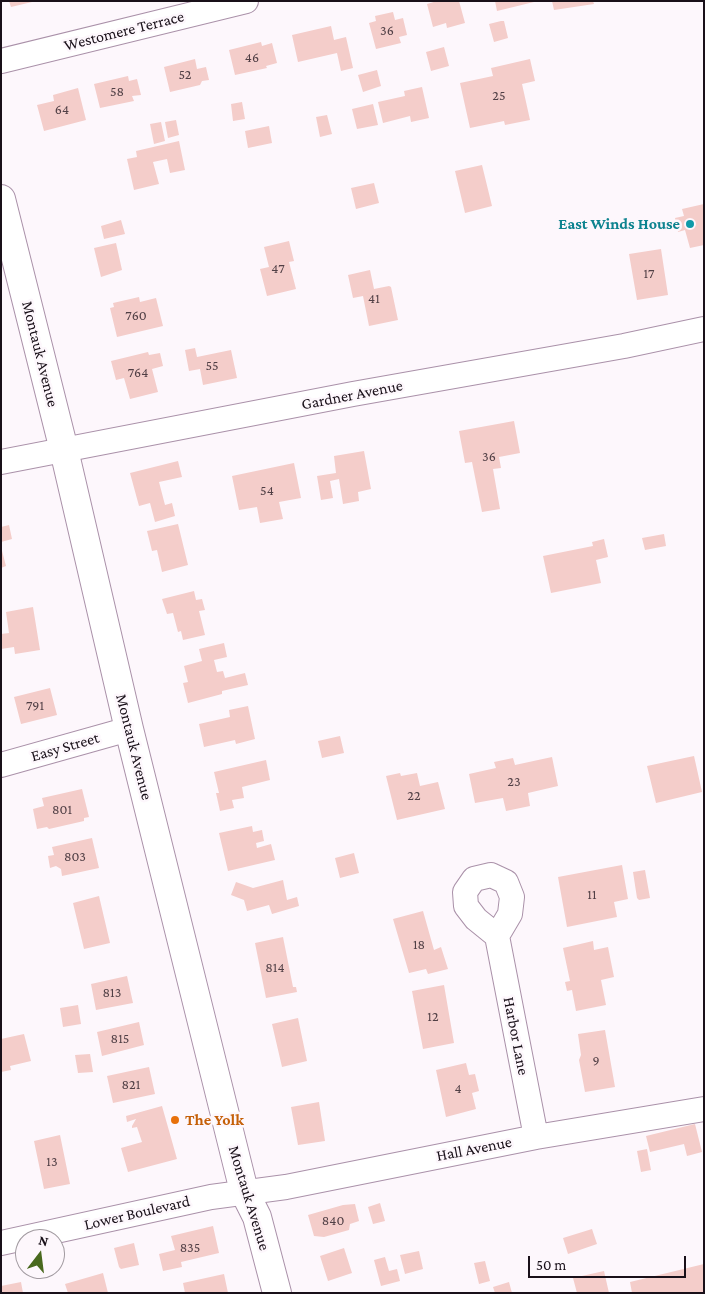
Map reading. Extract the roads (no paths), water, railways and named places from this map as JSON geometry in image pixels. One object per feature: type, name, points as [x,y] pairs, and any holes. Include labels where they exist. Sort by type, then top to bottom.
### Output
[{"type":"street","name":"Westomere Terrace","points":[[1,61],[246,1]]},
{"type":"street","name":"Montauk Avenue","points":[[1,199],[64,450],[129,729],[244,1191],[257,1217],[277,1293]]},
{"type":"street","name":"Gardner Avenue","points":[[1,462],[353,394],[624,346],[704,329]]},
{"type":"street","name":"Easy Street","points":[[1,765],[129,729]]},
{"type":"street","name":"Harbor Lane","points":[[497,936],[536,1137]]},
{"type":"street","name":"Hall Avenue","points":[[244,1191],[286,1186],[536,1137],[704,1109]]},
{"type":"street","name":"Lower Boulevard","points":[[1,1244],[244,1191]]},
{"type":"place","name":"East Winds House","points":[[690,224]]},
{"type":"place","name":"The Yolk","points":[[175,1120]]}]
